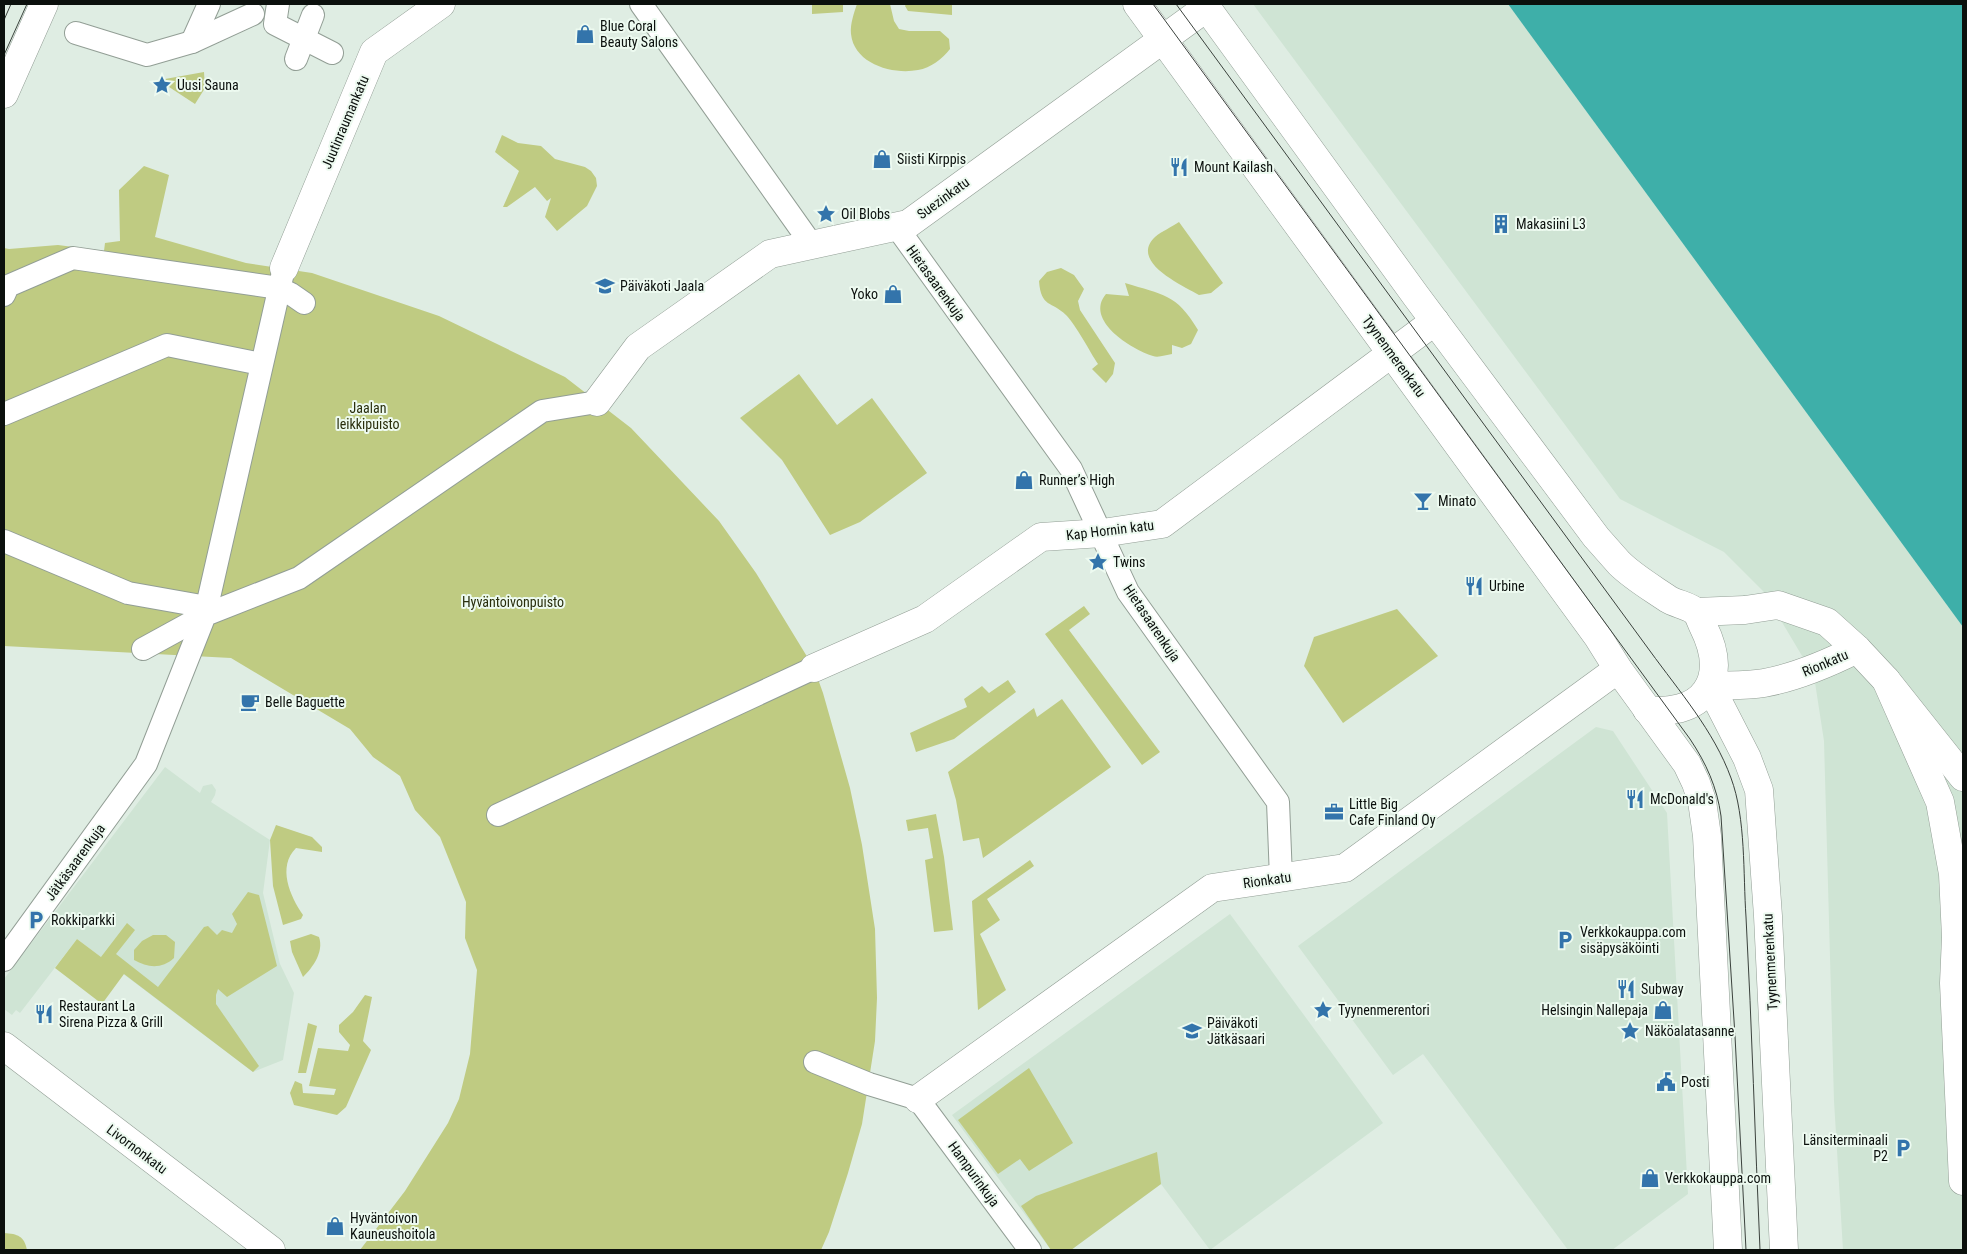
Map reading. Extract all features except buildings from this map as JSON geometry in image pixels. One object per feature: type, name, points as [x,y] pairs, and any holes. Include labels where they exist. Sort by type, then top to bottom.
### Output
[{"type":"street","points":[[4,94],[44,4]]},
{"type":"street","points":[[192,42],[209,4]]},
{"type":"street","points":[[278,4],[276,24],[332,52]]},
{"type":"street","name":"Juutinraumankatu","points":[[281,278],[374,52],[441,4]]},
{"type":"street","points":[[641,4],[812,245]]},
{"type":"street","name":"Tyynenmerenkatu","points":[[1137,4],[1598,637],[1618,669],[1687,764],[1702,801],[1705,818],[1712,921],[1728,1250]]},
{"type":"street","points":[[1205,6],[1435,321],[1602,544],[1620,564],[1634,575],[1671,601],[1696,612],[1710,640],[1714,656],[1710,686],[1702,697],[1689,705],[1669,711],[1647,710]]},
{"type":"street","name":"Suezinkatu","points":[[598,402],[638,347],[770,254],[908,224],[1163,39],[1205,6]]},
{"type":"street","points":[[76,33],[143,60],[192,42],[253,14]]},
{"type":"street","points":[[296,59],[313,15]]},
{"type":"street","name":"Hietasaarenkuja","points":[[896,226],[1071,469],[1128,592],[1278,802],[1281,878]]},
{"type":"street","points":[[4,295],[8,286],[73,258],[177,272],[281,278],[291,294],[304,303]]},
{"type":"street","name":"Jätkäsaarenkuja","points":[[4,960],[146,764],[206,611],[281,278]]},
{"type":"street","name":"Kap Hornin katu","points":[[814,668],[925,619],[1041,537],[1102,533],[1162,524],[1435,321]]},
{"type":"street","points":[[4,414],[167,345],[261,364]]},
{"type":"street","points":[[143,649],[206,611],[299,578],[542,411],[598,402]]},
{"type":"street","points":[[4,541],[128,593],[206,611]]},
{"type":"street","name":"Rionkatu","points":[[1696,612],[1745,610],[1778,605],[1827,622],[1857,649],[1830,663],[1783,679],[1762,684],[1710,686]]},
{"type":"street","points":[[1857,649],[1886,680],[1963,777]]},
{"type":"street","points":[[498,815],[814,668]]},
{"type":"street","name":"Rionkatu","points":[[918,1099],[1212,888],[1346,868],[1618,669]]},
{"type":"street","points":[[1886,680],[1940,802],[1953,874],[1956,937],[1954,983],[1963,1181]]},
{"type":"street","name":"Tyynenmerenkatu","points":[[1710,686],[1747,758],[1760,790],[1784,1250]]},
{"type":"street","name":"Livornonkatu","points":[[4,1046],[271,1250]]},
{"type":"street","points":[[815,1062],[869,1084],[918,1099]]},
{"type":"street","name":"Hampurinkuja","points":[[918,1099],[1030,1250]]},
{"type":"shaded area","points":[[1253,4],[1508,4],[1963,627],[1963,1250],[1843,1250],[1834,1101],[1824,741],[1814,676],[1764,592],[1724,552],[1620,499]]},
{"type":"shaded area","points":[[1596,727],[1613,731],[1667,813],[1688,1194],[1612,1250],[1568,1250],[1423,1054],[1393,1075],[1298,946]]},
{"type":"shaded area","points":[[165,767],[200,793],[203,786],[212,784],[216,790],[211,802],[270,840],[263,893],[280,964],[294,993],[283,1060],[253,1072],[77,939],[20,1013],[16,1010],[12,1015],[4,1009],[4,979]]},
{"type":"shaded area","name":"Päiväkoti Jätkäsaari","points":[[1230,914],[1383,1123],[1210,1250],[1161,1184],[1071,1250],[1051,1250],[952,1115]]},
{"type":"green space","points":[[812,4],[843,4],[843,12],[812,14]]},
{"type":"green space","points":[[857,4],[890,4],[894,21],[899,29],[909,31],[940,31],[949,39],[950,49],[936,62],[918,70],[897,71],[876,65],[859,53],[854,44],[851,26]]},
{"type":"green space","points":[[906,4],[952,4],[952,15],[908,11],[905,6]]},
{"type":"green space","points":[[204,72],[205,88],[195,104],[166,85],[165,79]]},
{"type":"green space","points":[[502,135],[518,143],[541,146],[555,159],[585,167],[591,171],[596,178],[597,186],[587,206],[557,231],[545,217],[551,198],[547,201],[535,187],[507,207],[503,207],[519,171],[495,152]]},
{"type":"green space","name":"Hyväntoivonpuisto","points":[[144,166],[169,175],[155,237],[246,263],[312,273],[439,316],[565,377],[631,428],[719,521],[756,573],[814,668],[823,693],[850,788],[862,845],[875,929],[877,998],[875,1041],[862,1124],[829,1232],[821,1250],[360,1250],[405,1191],[448,1123],[459,1099],[470,1054],[477,970],[465,938],[466,902],[440,837],[415,810],[400,776],[373,757],[350,729],[231,658],[4,646],[4,248],[58,245],[104,251],[105,243],[120,241],[119,190]]},
{"type":"green space","points":[[1179,222],[1223,283],[1211,293],[1199,295],[1171,279],[1153,264],[1149,255],[1149,246],[1155,237]]},
{"type":"green space","points":[[1061,268],[1074,275],[1084,289],[1078,301],[1080,310],[1115,363],[1113,374],[1106,383],[1092,369],[1098,364],[1070,319],[1048,303],[1042,296],[1039,281],[1047,272]]},
{"type":"green space","points":[[1125,283],[1159,293],[1183,309],[1198,330],[1191,344],[1182,348],[1172,345],[1172,354],[1155,357],[1133,347],[1113,332],[1105,323],[1101,314],[1101,304],[1106,294],[1129,296]]},
{"type":"green space","points":[[799,374],[837,425],[872,398],[927,473],[860,522],[830,535],[782,460],[740,418]]},
{"type":"green space","points":[[1084,606],[1090,614],[1069,630],[1160,752],[1142,765],[1045,634]]},
{"type":"green space","points":[[1397,609],[1438,656],[1343,723],[1304,666],[1314,637]]},
{"type":"green space","points":[[1008,680],[1016,692],[954,739],[916,752],[910,733],[967,707],[964,699],[982,686],[989,693]]},
{"type":"green space","points":[[1062,699],[1111,767],[983,858],[979,838],[963,841],[956,800],[948,772],[1034,708],[1037,717]]},
{"type":"green space","points":[[936,814],[944,857],[953,930],[934,932],[925,860],[933,858],[928,828],[908,831],[906,820]]},
{"type":"green space","points":[[276,825],[312,837],[322,847],[322,852],[296,848],[290,856],[286,873],[290,890],[303,915],[301,919],[283,925],[273,886],[270,840]]},
{"type":"green space","points":[[1030,860],[1034,866],[987,899],[1000,920],[980,934],[1006,990],[978,1010],[972,901]]},
{"type":"green space","points":[[248,892],[259,895],[277,966],[227,997],[218,989],[216,1004],[259,1066],[253,1072],[124,974],[102,1004],[55,968],[77,939],[101,957],[127,923],[135,930],[116,954],[158,987],[204,927],[208,926],[217,935],[222,930],[232,933],[237,924],[232,914]]},
{"type":"green space","points":[[311,934],[319,937],[319,954],[314,964],[303,977],[292,952],[290,941]]},
{"type":"green space","points":[[153,935],[166,935],[175,942],[174,958],[160,966],[144,965],[134,960],[134,950],[142,941]]},
{"type":"green space","points":[[365,995],[372,997],[363,1041],[371,1050],[346,1107],[337,1115],[294,1105],[290,1093],[295,1081],[302,1084],[303,1093],[334,1095],[336,1089],[309,1086],[318,1048],[348,1051],[350,1045],[339,1032],[339,1025],[353,1012]]},
{"type":"green space","points":[[308,1023],[317,1026],[306,1073],[298,1073]]},
{"type":"green space","points":[[1029,1068],[1073,1143],[1029,1171],[1020,1159],[998,1174],[958,1120]]},
{"type":"green space","points":[[1157,1152],[1161,1184],[1071,1250],[1051,1250],[1021,1206],[1036,1196]]},
{"type":"green space","points":[[4,1233],[20,1237],[27,1250],[4,1250]]},
{"type":"water","points":[[1508,4],[1963,4],[1963,627]]},
{"type":"tram line","points":[[4,20],[11,4]]},
{"type":"tram line","points":[[4,55],[27,4]]},
{"type":"tram line","points":[[1153,4],[1690,739],[1706,766],[1714,785],[1721,816],[1746,1250]]},
{"type":"tram line","points":[[1176,4],[1684,696],[1706,728],[1724,761],[1736,794],[1742,828],[1760,1250]]},
{"type":"place","name":"Blue Coral Beauty Salons","points":[[585,34]]},
{"type":"place","name":"Uusi Sauna","points":[[162,85]]},
{"type":"place","name":"Siisti Kirppis","points":[[882,159]]},
{"type":"place","name":"Mount Kailash","points":[[1179,167]]},
{"type":"place","name":"Oil Blobs","points":[[826,214]]},
{"type":"place","name":"Makasiini L3","points":[[1501,224]]},
{"type":"place","name":"Päiväkoti Jaala","points":[[605,286]]},
{"type":"place","name":"Yoko","points":[[893,294]]},
{"type":"place","name":"Runner’s High","points":[[1024,480]]},
{"type":"place","name":"Minato","points":[[1423,501]]},
{"type":"place","name":"Twins","points":[[1098,562]]},
{"type":"place","name":"Urbine","points":[[1474,586]]},
{"type":"place","name":"Belle Baguette","points":[[250,702]]},
{"type":"place","name":"McDonald's","points":[[1635,799]]},
{"type":"place","name":"Little Big Cafe Finland Oy","points":[[1334,812]]},
{"type":"place","name":"Rokkiparkki","points":[[36,920]]},
{"type":"place","name":"Verkkokauppa.com sisäpysäköinti","points":[[1565,940]]},
{"type":"place","name":"Subway","points":[[1626,989]]},
{"type":"place","name":"Tyynenmerentori","points":[[1323,1010]]},
{"type":"place","name":"Helsingin Nallepaja","points":[[1663,1010]]},
{"type":"place","name":"Restaurant La Sirena Pizza & Grill","points":[[44,1014]]},
{"type":"place","name":"Päiväkoti Jätkäsaari","points":[[1192,1031]]},
{"type":"place","name":"Näköalatasanne","points":[[1630,1031]]},
{"type":"place","name":"Posti","points":[[1666,1082]]},
{"type":"place","name":"Länsiterminaali P2","points":[[1903,1148]]},
{"type":"place","name":"Verkkokauppa.com","points":[[1650,1178]]},
{"type":"place","name":"Hyväntoivon Kauneushoitola","points":[[335,1226]]},
{"type":"park label","name":"Jaalan leikkipuisto","points":[[368,416]]}]
